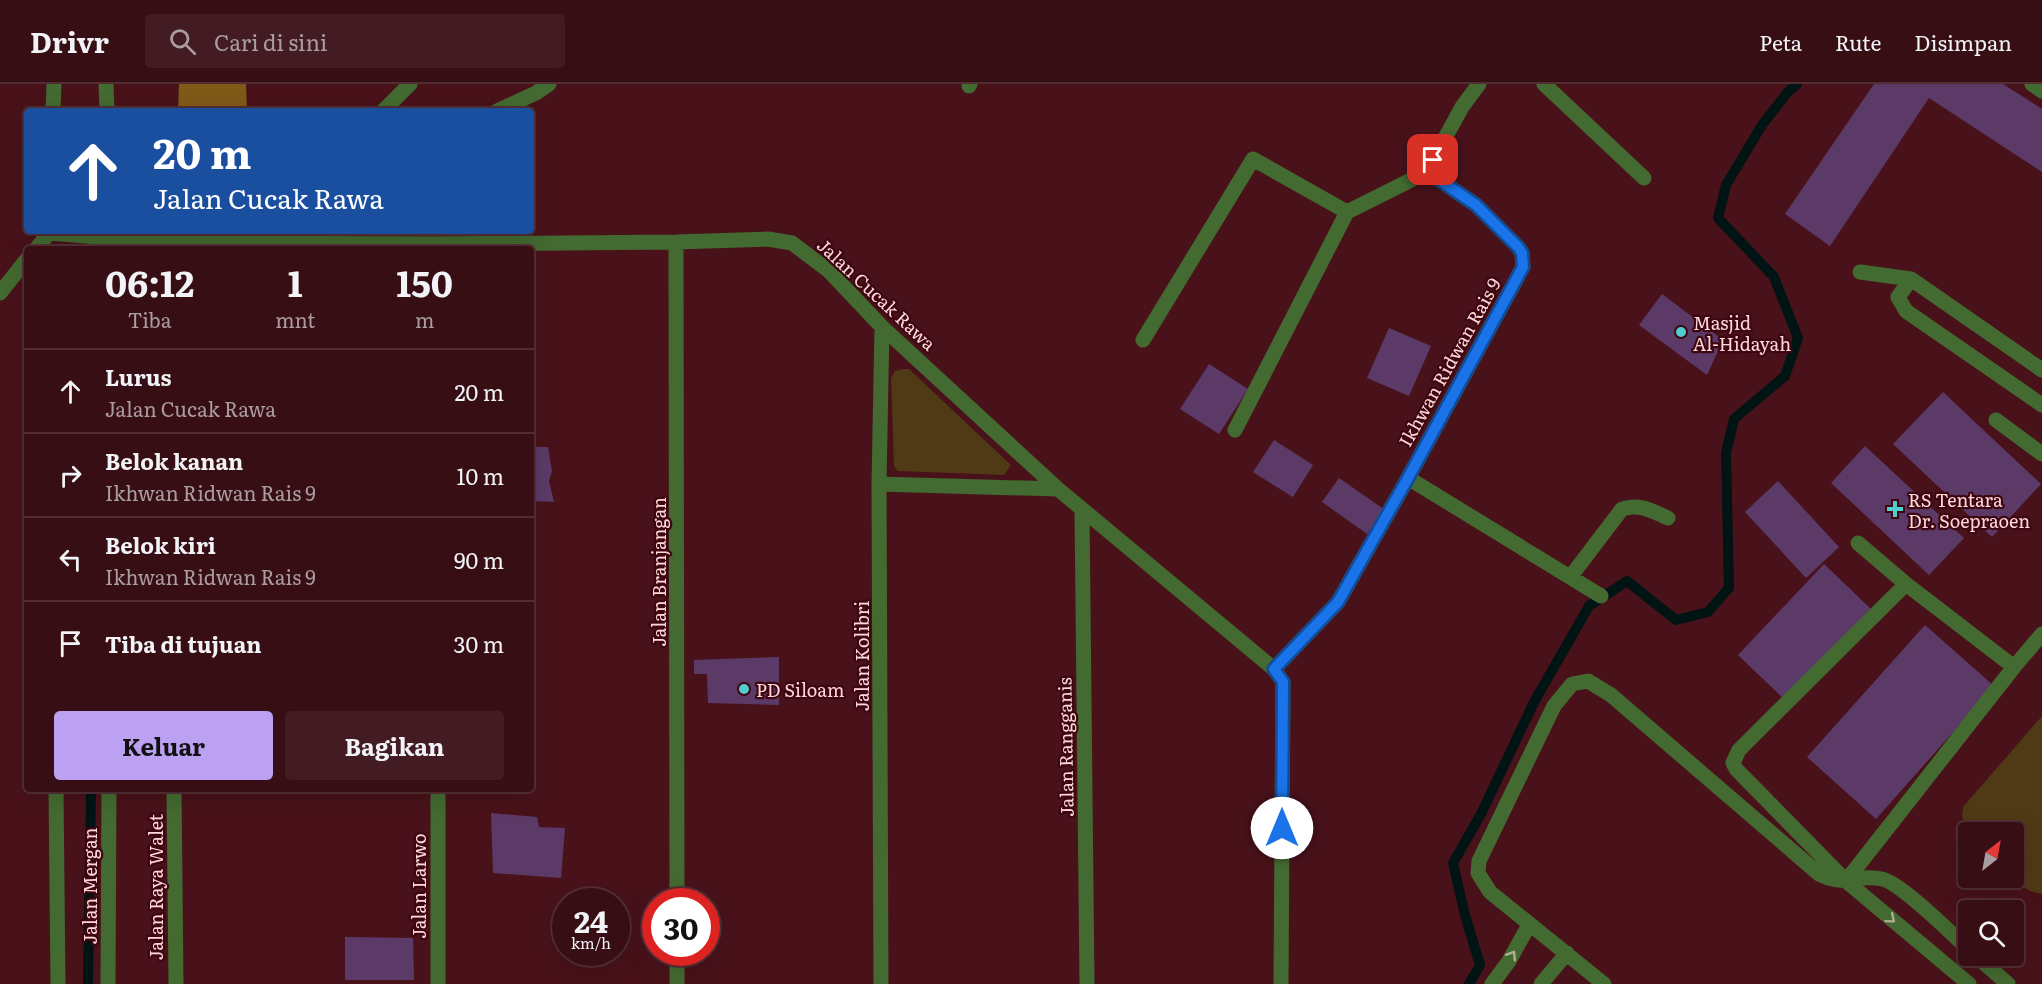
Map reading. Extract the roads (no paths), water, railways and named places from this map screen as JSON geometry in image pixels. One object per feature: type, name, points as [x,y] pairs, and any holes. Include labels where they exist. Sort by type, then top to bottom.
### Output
[{"type":"street","points":[[53,108],[54,84]]},
{"type":"street","points":[[106,84],[107,108]]},
{"type":"street","points":[[386,108],[410,84]]},
{"type":"street","points":[[504,108],[536,93],[549,84]]},
{"type":"street","points":[[1235,430],[1347,212],[1431,170],[1433,160],[1452,125],[1479,84]]},
{"type":"street","points":[[1544,84],[1644,178]]},
{"type":"street","points":[[1143,340],[1253,159],[1347,212]]},
{"type":"street","name":"Ikhwan Ridwan Rais 9","points":[[1274,669],[1338,602],[1520,274],[1524,261],[1518,247],[1476,205],[1438,179],[1431,170]]},
{"type":"street","name":"Jalan Cucak Rawa","points":[[49,238],[113,239],[170,246],[434,241],[676,242],[768,239],[792,243],[830,271],[882,327],[1058,489],[1274,669]]},
{"type":"street","name":"Jalan Branjangan","points":[[676,242],[677,888]]},
{"type":"street","points":[[0,293],[24,263]]},
{"type":"street","points":[[1860,272],[1911,279],[2042,370]]},
{"type":"street","points":[[1911,279],[1898,297],[1906,311],[2042,405]]},
{"type":"street","name":"Jalan Kolibri","points":[[881,984],[879,484],[882,327]]},
{"type":"street","points":[[1996,420],[2042,454]]},
{"type":"street","points":[[1408,478],[1601,596]]},
{"type":"street","points":[[879,484],[1058,489]]},
{"type":"street","points":[[1571,576],[1622,509],[1632,505],[1639,506],[1668,518]]},
{"type":"street","name":"Jalan Rangganis","points":[[1082,510],[1087,984]]},
{"type":"street","points":[[1857,543],[1906,584],[2014,667]]},
{"type":"street","points":[[1906,584],[1739,750],[1734,764],[1736,769],[1846,881],[1969,984]]},
{"type":"street","points":[[1846,881],[2042,634]]},
{"type":"street","points":[[1274,669],[1283,682],[1281,984]]},
{"type":"street","points":[[1604,984],[1490,892],[1478,873],[1479,861],[1554,706],[1572,684],[1588,681],[1611,695],[1819,874],[1836,881],[1874,878],[1890,882],[1958,940]]},
{"type":"street","points":[[56,792],[58,984]]},
{"type":"street","name":"Jalan Mergan","points":[[108,984],[109,792]]},
{"type":"street","name":"Jalan Raya Walet","points":[[174,792],[176,984]]},
{"type":"street","name":"Jalan Larwo","points":[[438,792],[438,984]]},
{"type":"street","points":[[1492,984],[1509,961],[1529,925]]},
{"type":"street","points":[[1541,984],[1567,953]]},
{"type":"street","points":[[677,966],[677,984]]},
{"type":"street","points":[[1987,966],[2008,984]]},
{"type":"waterway","points":[[1469,984],[1480,965],[1453,863],[1481,814],[1534,702],[1589,606],[1627,581],[1676,620],[1708,612],[1729,588],[1726,453],[1734,419],[1785,376],[1798,338],[1774,277],[1718,218],[1726,185],[1762,125],[1797,84]]},
{"type":"waterway","points":[[88,984],[91,792]]},
{"type":"place","name":"Masjid Al-Hidayah","points":[[1681,332]]},
{"type":"place","name":"RS Tentara Dr. Soepraoen","points":[[1895,509]]},
{"type":"place","name":"PD Siloam","points":[[744,689]]}]
